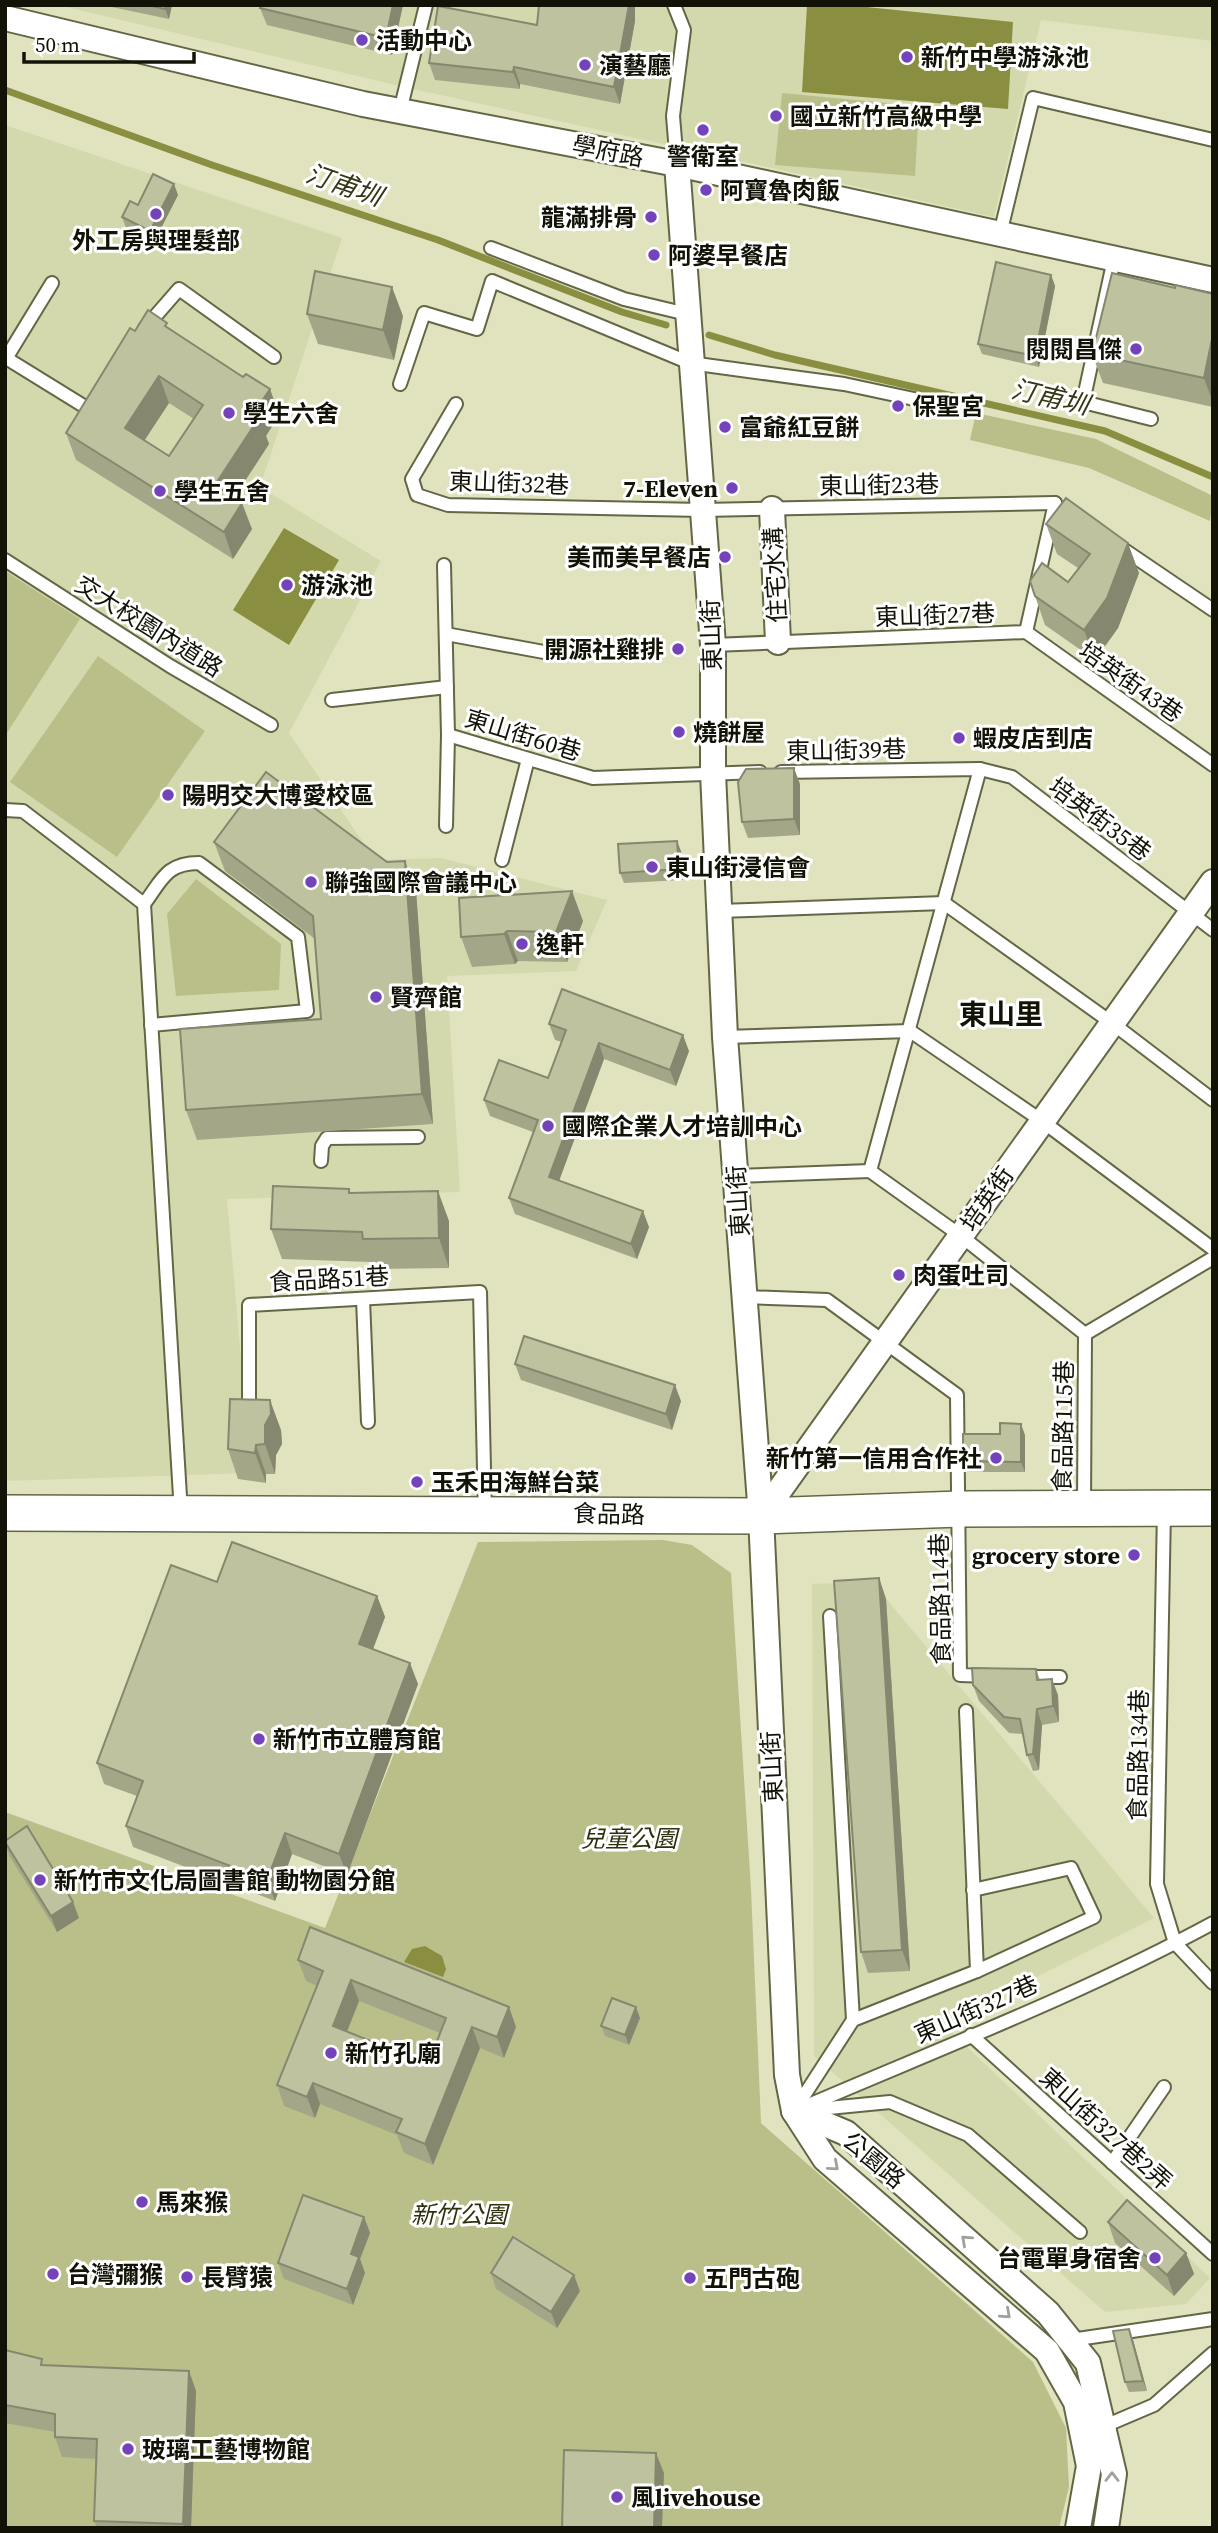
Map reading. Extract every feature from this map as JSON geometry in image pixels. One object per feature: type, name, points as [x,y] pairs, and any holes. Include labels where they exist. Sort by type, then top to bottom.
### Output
[{"type":"street","name":"學府路","points":[[5,18],[400,111],[677,164],[1213,280]]},
{"type":"street","name":"東山街","points":[[677,164],[713,645],[713,773],[725,1037],[761,1516],[786,2066],[794,2111]]},
{"type":"street","name":"住宅水溝","points":[[772,509],[778,642]]},
{"type":"street","name":"培英街","points":[[761,1516],[1213,881]]},
{"type":"street","name":"食品路","points":[[5,1513],[761,1516],[960,1509],[1213,1508]]},
{"type":"street","name":"公園路","points":[[794,2111],[846,2133],[1048,2313],[1088,2363],[1094,2430],[1078,2528]]},
{"type":"street","name":"公園路","points":[[794,2111],[825,2159],[1046,2351],[1094,2430],[1114,2474],[1106,2528]]},
{"type":"lane","points":[[400,111],[426,5]]},
{"type":"lane","points":[[674,5],[684,30],[673,116],[677,164]]},
{"type":"lane","points":[[1000,234],[1033,98],[1213,139]]},
{"type":"lane","points":[[491,248],[624,299],[687,313]]},
{"type":"lane","points":[[1114,259],[1083,402],[1151,419]]},
{"type":"lane","points":[[400,384],[424,313],[477,329],[492,281],[691,363],[844,384],[928,402]]},
{"type":"lane","points":[[52,284],[6,359],[96,413],[102,402]]},
{"type":"lane","points":[[134,345],[179,289],[274,357]]},
{"type":"lane","name":"東山街32巷","points":[[456,404],[412,479],[417,495],[447,505],[703,510]]},
{"type":"lane","name":"東山街23巷","points":[[703,510],[1061,507]]},
{"type":"lane","name":"東山街27巷","points":[[713,645],[1026,632],[1061,507]]},
{"type":"lane","points":[[1111,541],[1213,610]]},
{"type":"lane","name":"交大校園內道路","points":[[5,559],[170,666],[271,725]]},
{"type":"lane","name":"東山街60巷","points":[[444,565],[448,735],[593,779],[713,773]]},
{"type":"lane","name":"培英街43巷","points":[[1026,632],[1213,765]]},
{"type":"lane","points":[[446,634],[560,655]]},
{"type":"lane","points":[[332,699],[447,687]]},
{"type":"lane","points":[[446,826],[448,735]]},
{"type":"lane","points":[[502,860],[528,759]]},
{"type":"lane","points":[[736,1176],[870,1171],[980,769]]},
{"type":"lane","name":"東山街39巷","points":[[713,773],[980,769]]},
{"type":"lane","name":"培英街35巷","points":[[980,769],[1012,778],[1213,930]]},
{"type":"lane","points":[[5,810],[23,811],[144,904]]},
{"type":"lane","points":[[151,1025],[307,1011],[298,937],[199,863],[179,863],[168,871],[144,904],[151,1025],[181,1513]]},
{"type":"lane","points":[[719,911],[944,903],[1112,1023],[1213,1100]]},
{"type":"lane","points":[[725,1037],[910,1031],[1042,1121],[1213,1249]]},
{"type":"lane","points":[[321,1161],[322,1146],[327,1138],[418,1137]]},
{"type":"lane","name":"食品路115巷","points":[[870,1171],[961,1236],[1085,1335],[1083,1508]]},
{"type":"lane","points":[[1085,1335],[1213,1258]]},
{"type":"lane","name":"食品路51巷","points":[[249,1415],[250,1305],[480,1292],[485,1513]]},
{"type":"lane","points":[[745,1297],[827,1300],[957,1395],[960,1509]]},
{"type":"lane","points":[[363,1299],[369,1422]]},
{"type":"lane","name":"食品路114巷","points":[[960,1509],[960,1675],[1060,1677]]},
{"type":"lane","name":"食品路134巷","points":[[1164,1509],[1157,1884],[1175,1943],[1213,1983]]},
{"type":"lane","points":[[830,1616],[853,2020]]},
{"type":"lane","points":[[965,1711],[977,1971]]},
{"type":"lane","points":[[794,2111],[853,2020],[977,1971],[1094,1917],[1071,1868],[973,1890]]},
{"type":"lane","name":"東山街327巷","points":[[794,2111],[971,2035],[1175,1943],[1213,1923]]},
{"type":"lane","name":"東山街327巷2弄","points":[[971,2035],[1213,2254]]},
{"type":"lane","points":[[1112,2163],[1164,2087]]},
{"type":"lane","points":[[794,2111],[890,2102],[968,2135],[1080,2232]]},
{"type":"lane","points":[[1070,2340],[1213,2319]]},
{"type":"lane","points":[[1094,2430],[1154,2405],[1213,2353]]},
{"type":"shaded area","name":"國立新竹高級中學","points":[[58,5],[1213,5],[1213,41],[1041,20],[994,217],[395,85]]},
{"type":"shaded area","name":"新竹中學游泳池","points":[[807,5],[847,5],[1013,22],[1008,109],[802,92]]},
{"type":"shaded area","name":"陽明交大博愛校區","points":[[5,125],[342,238],[260,487],[381,561],[289,733],[375,860],[441,858],[607,900],[576,971],[447,976],[460,1192],[227,1199],[251,1473],[5,1481]]},
{"type":"shaded area","name":"游泳池","points":[[284,528],[339,560],[289,645],[233,610]]},
{"type":"shaded area","points":[[872,1582],[1154,1918],[943,2024],[1210,2278],[1186,2304],[1105,2312],[814,2056],[812,1584]]},
{"type":"shaded area","points":[[425,1946],[442,1956],[446,1969],[443,1977],[404,1962],[412,1949]]},
{"type":"green space","points":[[782,93],[919,106],[915,176],[775,165]]},
{"type":"green space","points":[[976,413],[1096,439],[1213,496],[1210,521],[1089,468],[970,440]]},
{"type":"green space","points":[[5,571],[80,619],[5,736]]},
{"type":"green space","points":[[98,656],[205,731],[117,857],[10,782]]},
{"type":"green space","points":[[196,879],[281,944],[279,990],[176,996],[167,914]]},
{"type":"green space","name":"新竹公園","points":[[663,1540],[692,1545],[731,1573],[751,1889],[761,2123],[1033,2362],[1066,2428],[1069,2487],[1059,2528],[5,2528],[5,1812],[325,1928],[478,1542]]},
{"type":"building","points":[[148,5],[166,5],[165,9]]},
{"type":"building","points":[[261,5],[393,5],[386,38],[260,8]]},
{"type":"building","points":[[539,5],[629,5],[614,87],[514,67],[513,72],[429,63],[438,6],[537,25]]},
{"type":"building","points":[[153,174],[174,184],[150,231],[122,217],[130,201],[138,205]]},
{"type":"building","points":[[996,262],[1051,275],[1035,356],[978,344]]},
{"type":"building","points":[[315,271],[392,287],[383,330],[307,314]]},
{"type":"building","points":[[1112,273],[1213,294],[1213,334],[1204,378],[1092,354]]},
{"type":"building","points":[[148,310],[167,323],[165,326],[243,377],[246,374],[270,389],[253,414],[259,418],[215,485],[242,503],[224,532],[66,433],[130,328],[135,331]],"holes":[[[159,376],[203,405],[169,456],[125,428]]]},
{"type":"building","points":[[1066,498],[1128,543],[1107,598],[1084,630],[1035,596],[1030,581],[1042,563],[1068,582],[1090,554],[1046,524]]},
{"type":"building","points":[[794,768],[794,819],[742,822],[738,782],[746,769]]},
{"type":"building","points":[[266,772],[387,862],[405,861],[422,1094],[186,1110],[180,1029],[321,1019],[313,916],[214,842]]},
{"type":"building","points":[[677,841],[679,869],[620,873],[618,844]]},
{"type":"building","points":[[572,891],[556,932],[507,931],[504,934],[461,937],[459,898]]},
{"type":"building","name":"國際企業人才培訓中心","points":[[562,989],[683,1035],[670,1070],[599,1043],[549,1177],[643,1211],[631,1244],[509,1198],[538,1120],[484,1100],[499,1060],[548,1078],[566,1030],[549,1024]]},
{"type":"building","points":[[273,1186],[349,1189],[349,1193],[438,1191],[439,1238],[363,1239],[362,1232],[271,1229]]},
{"type":"building","points":[[524,1336],[675,1385],[666,1414],[515,1364]]},
{"type":"building","points":[[230,1399],[270,1400],[271,1414],[265,1425],[265,1444],[256,1445],[255,1453],[228,1449]]},
{"type":"building","points":[[1000,1423],[1021,1424],[1021,1462],[963,1461],[963,1434],[1000,1434]]},
{"type":"building","name":"新竹市立體育館","points":[[232,1542],[377,1596],[359,1644],[410,1663],[339,1854],[285,1833],[267,1880],[126,1826],[143,1781],[97,1763],[171,1565],[217,1582]]},
{"type":"building","points":[[879,1578],[902,1950],[861,1952],[834,1581]]},
{"type":"building","points":[[972,1668],[1036,1669],[1037,1680],[1052,1679],[1053,1706],[1037,1709],[1033,1754],[1027,1755],[1020,1719],[1004,1717],[973,1685]]},
{"type":"building","points":[[27,1826],[73,1902],[51,1916],[5,1842]]},
{"type":"building","name":"新竹孔廟","points":[[310,1927],[509,2007],[497,2037],[472,2027],[425,2144],[396,2132],[402,2119],[313,2083],[307,2097],[277,2085],[323,1971],[298,1960]],"holes":[[[351,1980],[446,2018],[428,2064],[333,2026]]]},
{"type":"building","points":[[612,1998],[636,2007],[625,2035],[601,2026]]},
{"type":"building","points":[[303,2195],[364,2217],[351,2254],[359,2257],[347,2289],[278,2263]]},
{"type":"building","points":[[1127,2200],[1186,2253],[1167,2275],[1108,2222]]},
{"type":"building","points":[[513,2237],[574,2275],[551,2312],[491,2273]]},
{"type":"building","points":[[1129,2329],[1143,2381],[1125,2382],[1113,2331]]},
{"type":"building","name":"玻璃工藝博物館","points":[[5,2350],[42,2359],[41,2365],[189,2371],[183,2524],[94,2521],[97,2439],[55,2437],[55,2414],[5,2405]]},
{"type":"building","name":"風livehouse","points":[[564,2450],[656,2453],[654,2528],[562,2528]]},
{"type":"waterway","name":"汀甫圳","points":[[5,90],[212,165],[438,240],[622,312],[666,325]]},
{"type":"waterway","name":"汀甫圳","points":[[709,335],[775,355],[1105,431],[1213,477]]},
{"type":"place","name":"活動中心","points":[[362,40]]},
{"type":"place","name":"新竹中學游泳池","points":[[907,57]]},
{"type":"place","name":"演藝廳","points":[[585,65]]},
{"type":"place","name":"國立新竹高級中學","points":[[776,116]]},
{"type":"place","name":"警衛室","points":[[703,130]]},
{"type":"place","name":"阿寶魯肉飯","points":[[706,190]]},
{"type":"place","name":"外工房與理髮部","points":[[156,214]]},
{"type":"place","name":"龍滿排骨","points":[[651,217]]},
{"type":"place","name":"阿婆早餐店","points":[[654,255]]},
{"type":"place","name":"閱閱昌傑","points":[[1136,349]]},
{"type":"place","name":"保聖宮","points":[[898,406]]},
{"type":"place","name":"學生六舍","points":[[229,413]]},
{"type":"place","name":"富爺紅豆餅","points":[[725,427]]},
{"type":"place","name":"7-Eleven","points":[[732,488]]},
{"type":"place","name":"學生五舍","points":[[160,491]]},
{"type":"place","name":"美而美早餐店","points":[[725,557]]},
{"type":"place","name":"游泳池","points":[[287,585]]},
{"type":"place","name":"開源社雞排","points":[[678,649]]},
{"type":"place","name":"燒餅屋","points":[[679,732]]},
{"type":"place","name":"蝦皮店到店","points":[[959,738]]},
{"type":"place","name":"陽明交大博愛校區","points":[[168,795]]},
{"type":"place","name":"東山街浸信會","points":[[652,867]]},
{"type":"place","name":"聯強國際會議中心","points":[[311,882]]},
{"type":"place","name":"逸軒","points":[[522,944]]},
{"type":"place","name":"賢齊館","points":[[376,997]]},
{"type":"place","name":"國際企業人才培訓中心","points":[[548,1126]]},
{"type":"place","name":"肉蛋吐司","points":[[899,1275]]},
{"type":"place","name":"新竹第一信用合作社","points":[[996,1458]]},
{"type":"place","name":"玉禾田海鮮台菜","points":[[417,1482]]},
{"type":"place","name":"grocery store","points":[[1134,1555]]},
{"type":"place","name":"新竹市立體育館","points":[[259,1739]]},
{"type":"place","name":"新竹市文化局圖書館 動物園分館","points":[[40,1880]]},
{"type":"place","name":"新竹孔廟","points":[[331,2053]]},
{"type":"place","name":"馬來猴","points":[[142,2202]]},
{"type":"place","name":"台電單身宿舍","points":[[1155,2258]]},
{"type":"place","name":"台灣彌猴","points":[[53,2274]]},
{"type":"place","name":"長臂猿","points":[[187,2277]]},
{"type":"place","name":"五門古砲","points":[[690,2278]]},
{"type":"place","name":"玻璃工藝博物館","points":[[128,2449]]},
{"type":"place","name":"風livehouse","points":[[617,2497]]},
{"type":"district","name":"東山里","points":[[1001,1014]]},
{"type":"park label","name":"兒童公園","points":[[629,1838]]}]
